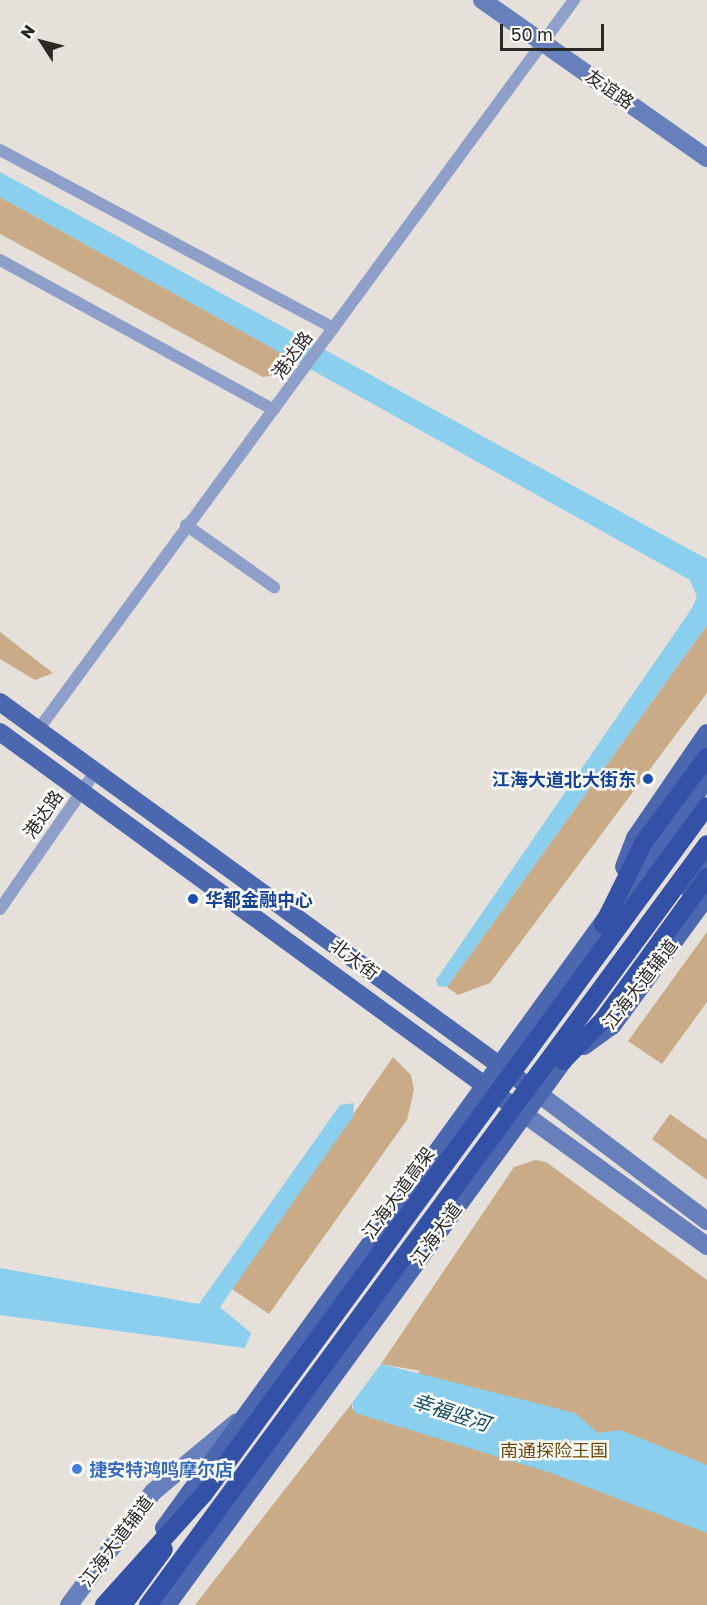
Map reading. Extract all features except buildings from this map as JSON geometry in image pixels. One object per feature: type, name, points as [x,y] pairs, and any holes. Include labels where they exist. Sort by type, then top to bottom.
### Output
[{"type":"highway","points":[[603,925],[639,840],[707,757]]},
{"type":"highway","name":"江海大道高架","points":[[123,1605],[707,806]]},
{"type":"highway","points":[[148,1605],[707,844]]},
{"type":"highway","points":[[563,1061],[603,1020],[707,877]]},
{"type":"highway","points":[[106,1605],[204,1494]]},
{"type":"main road","name":"北大街","points":[[0,702],[501,1064],[539,1094]]},
{"type":"main road","name":"北大街","points":[[0,732],[524,1114]]},
{"type":"main road","points":[[639,840],[707,733]]},
{"type":"main road","points":[[106,1605],[250,1412],[707,779]]},
{"type":"main road","name":"江海大道","points":[[167,1605],[707,864]]},
{"type":"main road","name":"江海大道辅道","points":[[563,1061],[612,1026],[707,896]]},
{"type":"street","name":"友谊路","points":[[482,0],[707,158]]},
{"type":"street","name":"港达路","points":[[38,730],[186,525],[274,410],[574,0]]},
{"type":"street","points":[[0,150],[334,328]]},
{"type":"street","points":[[0,260],[274,410]]},
{"type":"street","points":[[186,525],[274,587]]},
{"type":"street","name":"港达路","points":[[0,909],[96,771]]},
{"type":"street","name":"北大街","points":[[539,1094],[707,1221]]},
{"type":"street","name":"北大街","points":[[524,1114],[707,1246]]},
{"type":"street","name":"江海大道辅道","points":[[69,1605],[153,1492],[250,1412]]},
{"type":"green space","points":[[0,197],[298,362],[288,373],[263,377],[0,234]]},
{"type":"green space","points":[[707,625],[707,693],[490,983],[458,995],[447,987]]},
{"type":"green space","points":[[0,632],[53,673],[35,680],[0,659]]},
{"type":"green space","points":[[707,932],[707,1002],[662,1064],[628,1041]]},
{"type":"green space","points":[[393,1057],[411,1075],[414,1090],[407,1120],[269,1314],[232,1289]]},
{"type":"green space","points":[[670,1114],[707,1140],[707,1180],[652,1139]]},
{"type":"green space","name":"南通探险王国","points":[[535,1160],[546,1162],[707,1280],[707,1605],[195,1605],[352,1403],[352,1409],[421,1371],[381,1364],[514,1167]]},
{"type":"water","points":[[0,172],[707,559],[707,625],[447,987],[438,986],[436,980],[692,608],[697,597],[690,580],[0,197]]},
{"type":"water","points":[[354,1103],[353,1116],[220,1307],[251,1333],[245,1348],[0,1315],[0,1268],[199,1304],[340,1105]]},
{"type":"water","name":"幸福竖河","points":[[381,1364],[575,1413],[598,1433],[620,1430],[707,1465],[707,1533],[551,1473],[355,1413],[352,1403]]},
{"type":"place","name":"江海大道北大街东","points":[[648,779]]},
{"type":"place","name":"华都金融中心","points":[[193,899]]},
{"type":"place","name":"捷安特鸿鸣摩尔店","points":[[77,1469]]}]
